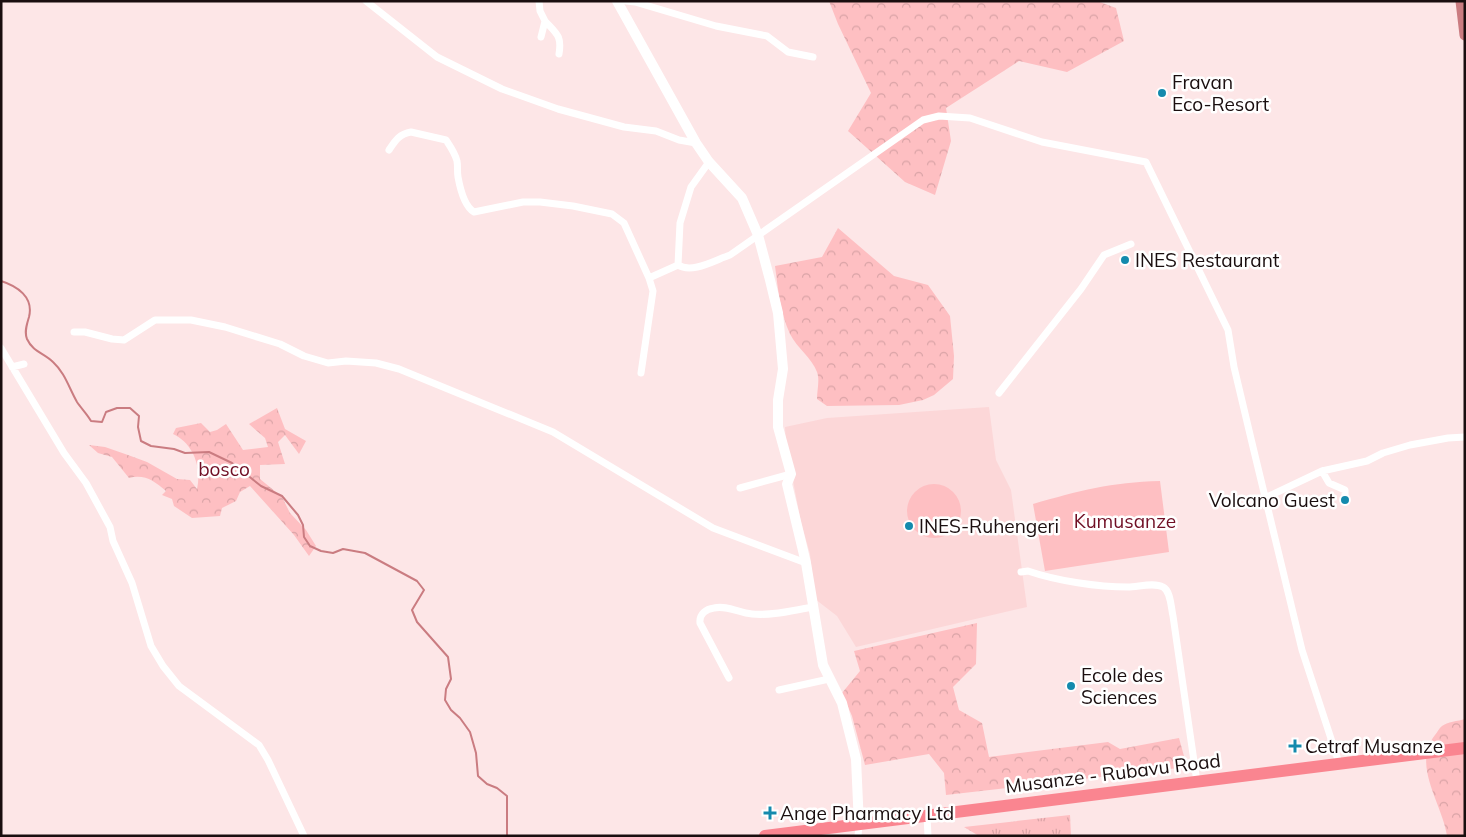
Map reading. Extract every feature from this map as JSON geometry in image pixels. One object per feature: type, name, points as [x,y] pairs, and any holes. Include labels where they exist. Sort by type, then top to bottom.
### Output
[{"type":"highway","name":"Musanze - Rubavu Road","points":[[765,836],[858,830],[927,816],[1465,748]]},
{"type":"main road","points":[[617,1],[696,143],[709,162],[742,198],[758,235],[778,313],[782,370],[778,400],[778,427],[791,474],[787,484],[806,563],[819,651],[823,666],[842,703],[856,759],[858,830]]},
{"type":"street","points":[[366,1],[438,57],[502,89],[568,112],[624,127],[656,131],[679,140],[696,143]]},
{"type":"street","points":[[539,1],[540,11],[545,21],[560,37],[559,54]]},
{"type":"street","points":[[626,1],[716,26],[767,36],[788,52],[813,57]]},
{"type":"street","points":[[541,38],[545,21]]},
{"type":"street","points":[[678,265],[683,268],[696,267],[730,255],[923,120],[930,118],[951,116],[979,120],[1042,142],[1146,162],[1228,330],[1236,376],[1302,650],[1339,763]]},
{"type":"street","points":[[388,150],[396,138],[405,133],[411,132],[446,140],[454,152],[457,161],[458,177],[463,195],[470,210],[474,212],[523,202],[540,202],[612,214],[624,223],[653,291],[641,373]]},
{"type":"street","points":[[678,265],[680,223],[691,187],[709,162]]},
{"type":"street","points":[[999,393],[1081,289],[1104,255],[1131,244]]},
{"type":"street","points":[[649,278],[678,265]]},
{"type":"street","points":[[74,332],[85,332],[124,340],[155,320],[191,320],[225,327],[280,344],[304,356],[328,363],[346,361],[376,363],[399,369],[553,432],[712,528],[806,563]]},
{"type":"street","points":[[1,348],[64,453],[86,483],[110,527],[113,541],[132,583],[152,646],[163,666],[179,686],[259,746],[268,760],[304,836]]},
{"type":"street","points":[[12,367],[24,364]]},
{"type":"street","points":[[1265,498],[1322,471],[1367,462],[1383,453],[1410,444],[1465,437]]},
{"type":"street","points":[[1322,471],[1329,483],[1344,490],[1345,502]]},
{"type":"street","points":[[740,488],[791,474]]},
{"type":"street","points":[[1021,572],[1105,587],[1163,586],[1167,591],[1173,616],[1197,782]]},
{"type":"street","points":[[729,678],[700,623],[699,618],[702,614],[712,608],[721,607],[751,614],[761,614],[814,607]]},
{"type":"street","points":[[779,690],[829,679]]},
{"type":"street","points":[[927,816],[928,836]]},
{"type":"shaded area","name":"INES-Ruhengeri","points":[[989,407],[996,460],[1011,490],[1027,607],[856,647],[837,616],[815,599],[810,554],[801,522],[786,445],[785,427],[827,418]]},
{"type":"green space","points":[[829,1],[1097,1],[1116,8],[1124,41],[1067,72],[1019,61],[946,108],[951,141],[935,195],[905,182],[848,131],[871,93]]},
{"type":"green space","points":[[838,228],[894,276],[928,285],[950,316],[954,356],[953,379],[934,395],[923,400],[899,405],[827,406],[817,399],[818,375],[812,362],[790,334],[780,300],[775,266],[822,257]]},
{"type":"green space","name":"bosco","points":[[277,408],[285,429],[306,441],[299,454],[285,435],[278,442],[285,464],[260,465],[260,479],[282,497],[290,513],[306,530],[316,546],[309,556],[294,535],[250,486],[240,492],[236,501],[222,508],[220,516],[192,518],[174,506],[172,499],[162,495],[166,491],[157,484],[145,478],[129,478],[112,457],[98,453],[89,445],[105,447],[147,462],[177,479],[190,480],[197,489],[197,464],[186,443],[173,434],[176,428],[201,423],[210,432],[226,424],[243,450],[268,447],[265,438],[249,424]]},
{"type":"green space","name":"Kumusanze","points":[[1160,481],[1169,552],[1045,571],[1033,504],[1095,488],[1126,483]]},
{"type":"green space","points":[[934,484],[944,486],[953,492],[959,501],[961,511],[959,521],[953,530],[944,536],[934,538],[924,536],[915,530],[909,521],[907,511],[909,501],[915,492],[924,486]]},
{"type":"green space","points":[[977,623],[976,664],[953,687],[959,710],[982,723],[989,757],[1108,742],[1120,749],[1179,738],[1187,767],[946,795],[944,773],[929,754],[865,765],[852,716],[842,693],[860,671],[854,651]]},
{"type":"green space","points":[[1465,719],[1465,836],[1447,836],[1430,785],[1426,759],[1428,747],[1441,727]]},
{"type":"green space","points":[[1070,815],[1071,836],[979,836],[964,827]]},
{"type":"waterway","points":[[1461,1],[1465,35]]},
{"type":"waterway","points":[[1,281],[18,289],[27,298],[30,310],[26,336],[29,343],[35,350],[50,359],[57,366],[77,402],[91,421],[102,422],[106,412],[117,408],[130,408],[139,416],[138,427],[141,441],[151,446],[174,449],[185,453],[209,452],[232,463],[261,486],[282,496],[298,515],[303,525],[304,537],[310,546],[321,551],[333,553],[343,549],[365,553],[417,581],[424,590],[412,610],[417,622],[448,657],[451,679],[446,689],[445,700],[470,732],[476,753],[478,776],[507,796],[507,836]]},
{"type":"place","name":"Fravan Eco-Resort","points":[[1162,93]]},
{"type":"place","name":"INES Restaurant","points":[[1125,260]]},
{"type":"place","name":"Volcano Guest","points":[[1345,500]]},
{"type":"place","name":"INES-Ruhengeri","points":[[909,526]]},
{"type":"place","name":"Ecole des Sciences","points":[[1071,686]]},
{"type":"place","name":"Cetraf Musanze","points":[[1295,746]]},
{"type":"place","name":"Ange Pharmacy Ltd","points":[[770,813]]}]
